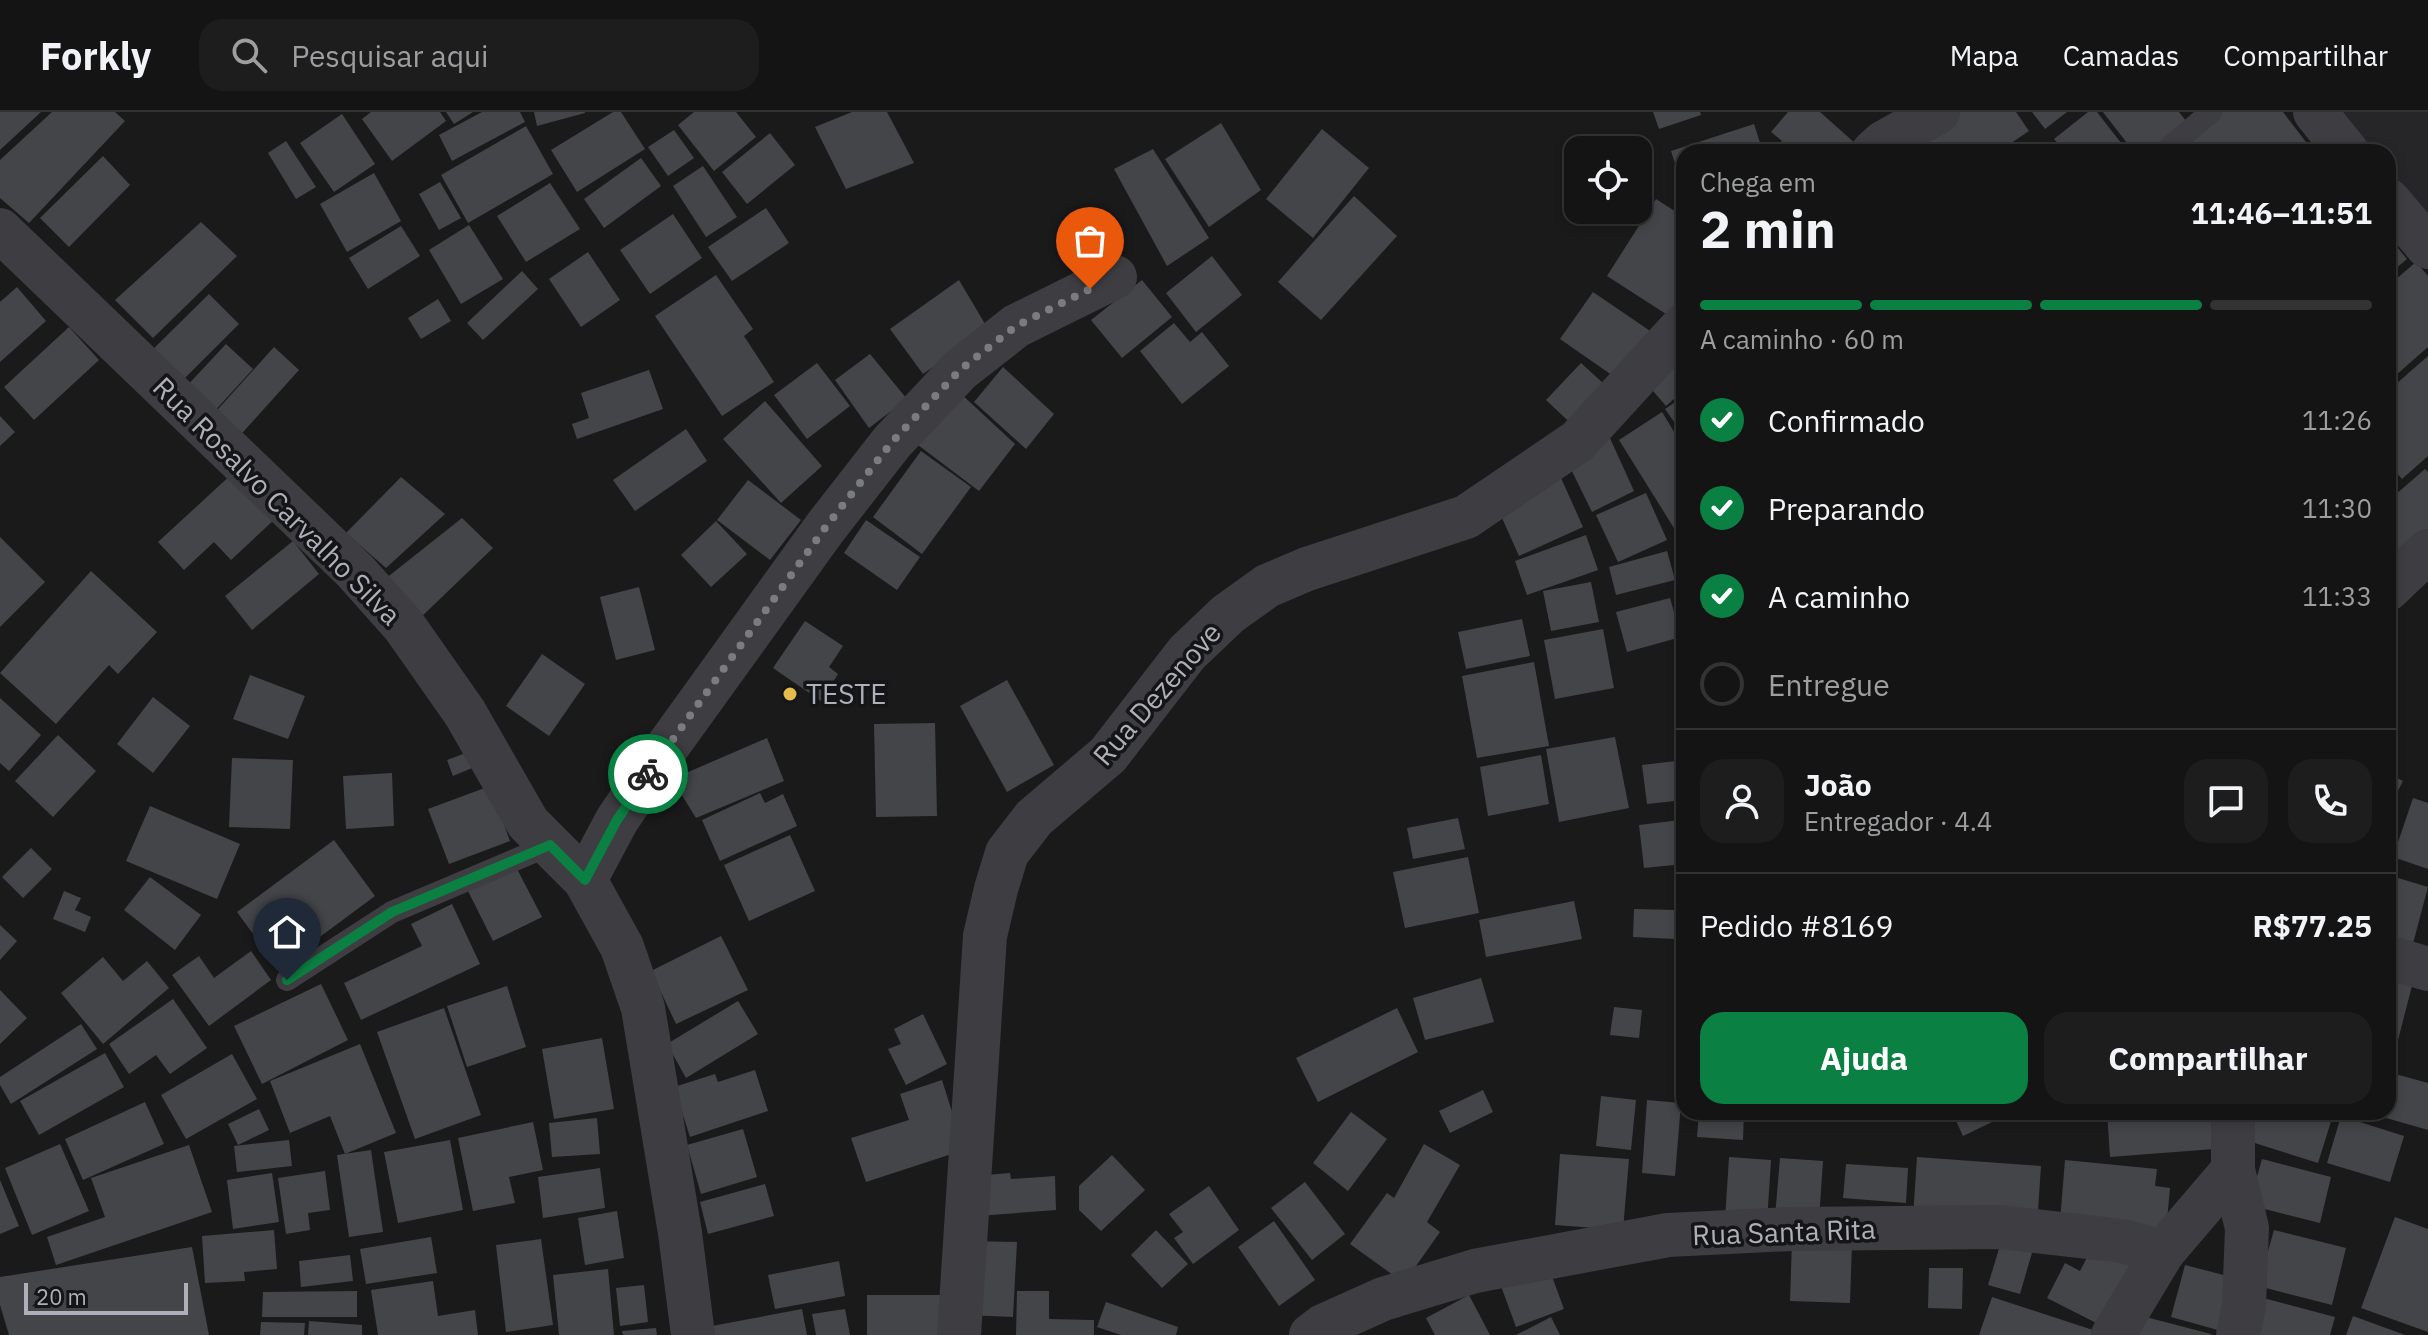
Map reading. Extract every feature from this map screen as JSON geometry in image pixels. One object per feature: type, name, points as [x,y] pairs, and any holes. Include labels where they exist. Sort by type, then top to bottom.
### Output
[{"type":"street","points":[[1882,144],[1938,112]]},
{"type":"street","points":[[2315,112],[2341,144]]},
{"type":"street","points":[[2396,209],[2428,247]]},
{"type":"street","name":"Rua Rosalvo Carvalho Silva","points":[[0,230],[355,571],[394,615],[465,713],[528,823],[585,880],[622,947],[643,1008],[680,1233],[693,1335]]},
{"type":"street","points":[[585,880],[617,820],[657,761],[825,528],[892,442],[960,370],[1016,326],[1115,277]]},
{"type":"street","name":"Rua Dezenove","points":[[959,1335],[985,936],[1007,853],[1034,818],[1108,755],[1187,653],[1228,614],[1267,586],[1307,569],[1466,517],[1578,441],[1676,334]]},
{"type":"street","points":[[2396,581],[2428,551]]},
{"type":"street","points":[[2396,959],[2428,969]]},
{"type":"street","points":[[2233,1120],[2233,1170],[2247,1228],[2244,1305],[2238,1335]]},
{"type":"street","points":[[2113,1335],[2163,1252],[2233,1170]]},
{"type":"street","name":"Rua Santa Rita","points":[[1311,1335],[1323,1326],[1383,1299],[1475,1271],[1668,1235],[1791,1229],[2001,1227],[2122,1241],[2163,1252]]},
{"type":"lane","points":[[2173,144],[2211,112]]},
{"type":"lane","points":[[287,980],[392,912],[550,845]]},
{"type":"shaded area","points":[[2334,112],[2428,112],[2428,231],[2396,191],[2396,144],[2359,144]]},
{"type":"building","points":[[0,112],[41,112],[0,150]]},
{"type":"building","points":[[52,112],[115,112],[125,121],[29,223],[0,198],[0,160]]},
{"type":"building","points":[[371,112],[440,112],[446,121],[392,161],[362,119]]},
{"type":"building","points":[[446,112],[473,112],[454,124]]},
{"type":"building","points":[[482,112],[520,112],[525,122],[452,161],[439,135]]},
{"type":"building","points":[[534,112],[585,112],[585,113],[537,126]]},
{"type":"building","points":[[613,112],[621,112],[645,149],[577,192],[551,150]]},
{"type":"building","points":[[694,112],[736,112],[756,137],[714,171],[678,125]]},
{"type":"building","points":[[852,112],[887,112],[914,163],[846,189],[815,127]]},
{"type":"building","points":[[1653,112],[1700,112],[1701,115],[1659,129]]},
{"type":"building","points":[[1788,112],[1820,112],[1856,144],[1780,144],[1782,141],[1771,132]]},
{"type":"building","points":[[1954,112],[2016,112],[2029,131],[2010,144],[1915,144],[1913,141]]},
{"type":"building","points":[[2032,112],[2067,112],[2045,129]]},
{"type":"building","points":[[2088,112],[2097,112],[2122,144],[2058,144],[2054,139]]},
{"type":"building","points":[[2103,112],[2179,112],[2186,121],[2158,144],[2128,144]]},
{"type":"building","points":[[2219,112],[2283,112],[2306,142],[2187,144],[2184,140]]},
{"type":"building","points":[[342,114],[375,164],[334,192],[300,143]]},
{"type":"building","points":[[1221,123],[1261,190],[1209,227],[1165,159]]},
{"type":"building","points":[[1754,124],[1760,144],[1693,144]]},
{"type":"building","points":[[526,126],[553,174],[468,223],[441,175]]},
{"type":"building","points":[[1322,129],[1369,168],[1313,238],[1266,199]]},
{"type":"building","points":[[674,130],[694,158],[668,176],[648,147]]},
{"type":"building","points":[[770,133],[795,165],[747,204],[722,172]]},
{"type":"building","points":[[286,141],[316,187],[296,199],[268,153]]},
{"type":"building","points":[[1153,149],[1209,238],[1167,266],[1114,169]]},
{"type":"building","points":[[1676,149],[1676,166],[1671,151]]},
{"type":"building","points":[[103,156],[130,185],[69,247],[40,218]]},
{"type":"building","points":[[641,158],[661,186],[604,228],[584,199]]},
{"type":"building","points":[[703,166],[737,217],[706,237],[673,186]]},
{"type":"building","points":[[374,173],[401,221],[347,252],[320,204]]},
{"type":"building","points":[[440,182],[461,218],[439,230],[419,194]]},
{"type":"building","points":[[550,183],[580,229],[526,262],[497,216]]},
{"type":"building","points":[[1354,196],[1397,236],[1321,320],[1278,282]]},
{"type":"building","points":[[1656,199],[1676,212],[1676,320],[1607,276],[1640,224],[1652,224],[1652,205]]},
{"type":"building","points":[[766,208],[789,243],[732,281],[708,247]]},
{"type":"building","points":[[673,214],[702,258],[650,294],[620,250]]},
{"type":"building","points":[[201,222],[237,256],[153,338],[115,300]]},
{"type":"building","points":[[469,225],[503,279],[461,304],[429,250]]},
{"type":"building","points":[[401,226],[420,256],[368,289],[349,258]]},
{"type":"building","points":[[2396,246],[2407,259],[2396,268]]},
{"type":"building","points":[[588,252],[620,300],[581,327],[549,279]]},
{"type":"building","points":[[1212,256],[1242,295],[1196,332],[1166,293]]},
{"type":"building","points":[[2416,262],[2428,276],[2428,347],[2396,375],[2396,279]]},
{"type":"building","points":[[522,271],[538,289],[483,340],[467,323]]},
{"type":"building","points":[[716,275],[753,329],[744,336],[774,382],[722,416],[655,316]]},
{"type":"building","points":[[959,280],[988,329],[923,374],[890,329]]},
{"type":"building","points":[[1142,280],[1172,317],[1122,358],[1091,320]]},
{"type":"building","points":[[17,287],[46,321],[0,362],[0,302]]},
{"type":"building","points":[[1593,292],[1659,337],[1626,385],[1560,339]]},
{"type":"building","points":[[209,294],[239,324],[174,389],[144,358]]},
{"type":"building","points":[[438,299],[451,321],[421,339],[408,318]]},
{"type":"building","points":[[1174,323],[1190,342],[1202,332],[1229,366],[1182,404],[1140,351]]},
{"type":"building","points":[[69,327],[99,360],[34,420],[4,387]]},
{"type":"building","points":[[226,344],[253,369],[211,415],[184,389]]},
{"type":"building","points":[[274,347],[299,370],[235,441],[210,418]]},
{"type":"building","points":[[870,354],[907,399],[869,428],[835,380]]},
{"type":"building","points":[[1676,355],[1676,397],[1666,406],[1641,377]]},
{"type":"building","points":[[2428,356],[2428,456],[2402,479],[2396,472],[2396,384]]},
{"type":"building","points":[[817,363],[850,406],[807,439],[774,395]]},
{"type":"building","points":[[1581,363],[1615,394],[1580,432],[1546,400]]},
{"type":"building","points":[[1003,367],[1054,414],[1026,449],[974,402]]},
{"type":"building","points":[[649,370],[663,409],[577,439],[572,424],[589,418],[581,393]]},
{"type":"building","points":[[959,392],[1015,444],[979,491],[914,442]]},
{"type":"building","points":[[765,401],[822,466],[781,503],[723,439]]},
{"type":"building","points":[[1676,401],[1676,425],[1665,409]]},
{"type":"building","points":[[1662,412],[1676,435],[1676,531],[1619,440]]},
{"type":"building","points":[[0,416],[15,432],[0,446]]},
{"type":"building","points":[[686,429],[707,461],[635,511],[613,480]]},
{"type":"building","points":[[1609,436],[1634,491],[1592,512],[1565,457]]},
{"type":"building","points":[[921,451],[971,487],[922,554],[873,517]]},
{"type":"building","points":[[1557,469],[1583,527],[1519,556],[1498,509]]},
{"type":"building","points":[[2425,469],[2428,472],[2428,545],[2396,566],[2396,494]]},
{"type":"building","points":[[234,472],[276,518],[231,560],[214,542],[184,570],[158,542]]},
{"type":"building","points":[[401,477],[445,514],[386,568],[346,533]]},
{"type":"building","points":[[748,480],[801,520],[770,560],[717,520]]},
{"type":"building","points":[[1646,493],[1667,540],[1618,562],[1596,515]]},
{"type":"building","points":[[462,518],[493,548],[418,620],[380,583]]},
{"type":"building","points":[[866,520],[920,557],[897,590],[844,553]]},
{"type":"building","points":[[716,521],[747,554],[711,587],[681,555]]},
{"type":"building","points":[[1586,535],[1598,570],[1527,595],[1515,561]]},
{"type":"building","points":[[0,537],[45,582],[0,627]]},
{"type":"building","points":[[293,541],[319,574],[252,630],[225,596]]},
{"type":"building","points":[[1667,551],[1675,580],[1616,595],[1609,567]]},
{"type":"building","points":[[91,571],[157,632],[118,674],[109,665],[56,724],[0,673]]},
{"type":"building","points":[[1591,582],[1599,622],[1551,631],[1543,591]]},
{"type":"building","points":[[639,587],[655,650],[616,660],[600,597]]},
{"type":"building","points":[[1670,598],[1676,619],[1676,638],[1627,652],[1616,612]]},
{"type":"building","points":[[1522,619],[1530,656],[1466,669],[1458,632]]},
{"type":"building","points":[[805,621],[843,646],[829,667],[838,674],[821,701],[773,668]]},
{"type":"building","points":[[1603,629],[1614,688],[1555,699],[1544,640]]},
{"type":"building","points":[[542,654],[585,684],[549,736],[506,706]]},
{"type":"building","points":[[1534,662],[1549,746],[1477,758],[1462,676]]},
{"type":"building","points":[[250,675],[305,696],[288,739],[233,719]]},
{"type":"building","points":[[1007,680],[1054,765],[1007,792],[960,706]]},
{"type":"building","points":[[153,697],[190,726],[153,773],[117,744]]},
{"type":"building","points":[[0,698],[41,735],[9,771],[0,763]]},
{"type":"building","points":[[935,723],[937,816],[876,817],[874,724]]},
{"type":"building","points":[[58,735],[96,771],[53,817],[15,781]]},
{"type":"building","points":[[1615,737],[1629,808],[1559,822],[1546,749]]},
{"type":"building","points":[[767,738],[784,781],[696,818],[672,779]]},
{"type":"building","points":[[471,751],[477,766],[453,776],[447,760]]},
{"type":"building","points":[[1541,755],[1549,804],[1488,816],[1480,767]]},
{"type":"building","points":[[232,758],[293,760],[290,829],[229,827]]},
{"type":"building","points":[[1676,761],[1676,801],[1647,804],[1642,765]]},
{"type":"building","points":[[392,773],[394,826],[346,829],[343,776]]},
{"type":"building","points":[[2396,777],[2403,781],[2396,795]]},
{"type":"building","points":[[490,786],[510,841],[449,864],[428,809]]},
{"type":"building","points":[[760,793],[765,803],[783,794],[797,826],[720,861],[702,820]]},
{"type":"building","points":[[2413,798],[2428,803],[2428,869],[2396,858],[2396,848]]},
{"type":"building","points":[[150,806],[240,844],[217,899],[126,861]]},
{"type":"building","points":[[1458,818],[1465,849],[1413,859],[1407,828]]},
{"type":"building","points":[[1676,820],[1676,865],[1644,868],[1639,825]]},
{"type":"building","points":[[790,835],[815,891],[749,921],[724,865]]},
{"type":"building","points":[[334,840],[375,896],[278,968],[237,912]]},
{"type":"building","points":[[31,848],[52,869],[23,898],[2,877]]},
{"type":"building","points":[[1468,857],[1479,913],[1405,928],[1393,872]]},
{"type":"building","points":[[515,865],[542,917],[493,941],[467,889]]},
{"type":"building","points":[[150,877],[201,915],[175,950],[124,910]]},
{"type":"building","points":[[2396,877],[2428,887],[2411,951],[2396,946]]},
{"type":"building","points":[[64,891],[81,898],[75,910],[91,917],[85,932],[53,919]]},
{"type":"building","points":[[1574,901],[1582,939],[1486,957],[1479,920]]},
{"type":"building","points":[[452,904],[480,964],[361,1020],[344,983],[422,946],[411,924]]},
{"type":"building","points":[[1634,909],[1676,910],[1675,939],[1633,937]]},
{"type":"building","points":[[0,925],[17,941],[0,960]]},
{"type":"building","points":[[721,936],[748,990],[676,1024],[651,971]]},
{"type":"building","points":[[251,951],[271,980],[209,1026],[172,975],[199,956],[214,978]]},
{"type":"building","points":[[103,957],[123,981],[147,961],[169,988],[103,1044],[61,993]]},
{"type":"building","points":[[2396,969],[2415,974],[2396,1048]]},
{"type":"building","points":[[1481,978],[1494,1022],[1425,1040],[1413,998]]},
{"type":"building","points":[[321,984],[348,1040],[262,1084],[234,1026]]},
{"type":"building","points":[[507,986],[526,1047],[467,1067],[447,1006]]},
{"type":"building","points":[[0,990],[27,1018],[0,1044]]},
{"type":"building","points":[[173,999],[207,1048],[170,1074],[156,1055],[129,1074],[109,1044]]},
{"type":"building","points":[[738,1001],[758,1034],[686,1078],[667,1044]]},
{"type":"building","points":[[1614,1007],[1642,1010],[1639,1038],[1610,1035]]},
{"type":"building","points":[[444,1008],[481,1115],[415,1139],[377,1032]]},
{"type":"building","points":[[1397,1008],[1418,1052],[1318,1102],[1296,1058]]},
{"type":"building","points":[[923,1014],[947,1064],[906,1085],[888,1049],[901,1044],[894,1029]]},
{"type":"building","points":[[81,1024],[97,1049],[11,1104],[0,1085],[0,1077]]},
{"type":"building","points":[[602,1038],[614,1109],[554,1119],[542,1049]]},
{"type":"building","points":[[360,1044],[396,1133],[345,1154],[330,1116],[290,1133],[270,1081]]},
{"type":"building","points":[[105,1053],[124,1087],[39,1135],[20,1101]]},
{"type":"building","points":[[232,1054],[257,1099],[186,1139],[161,1095]]},
{"type":"building","points":[[755,1070],[768,1111],[690,1137],[674,1087],[715,1074],[718,1082]]},
{"type":"building","points":[[2396,1074],[2428,1083],[2428,1130],[2393,1120],[2396,1120]]},
{"type":"building","points":[[942,1080],[964,1150],[866,1182],[851,1138],[909,1120],[900,1094]]},
{"type":"building","points":[[1483,1090],[1493,1112],[1450,1133],[1439,1111]]},
{"type":"building","points":[[1601,1096],[1636,1100],[1631,1150],[1596,1146]]},
{"type":"building","points":[[1647,1100],[1676,1103],[1676,1120],[1680,1120],[1675,1176],[1642,1173]]},
{"type":"building","points":[[145,1102],[164,1144],[83,1180],[65,1139]]},
{"type":"building","points":[[259,1109],[269,1130],[238,1145],[228,1124]]},
{"type":"building","points":[[1351,1112],[1387,1139],[1348,1191],[1313,1163]]},
{"type":"building","points":[[597,1118],[600,1154],[552,1157],[549,1123]]},
{"type":"building","points":[[1698,1120],[1744,1120],[1743,1140],[1697,1137]]},
{"type":"building","points":[[1956,1120],[1996,1120],[1963,1136]]},
{"type":"building","points":[[2108,1120],[2218,1120],[2227,1148],[2110,1157]]},
{"type":"building","points":[[2248,1120],[2331,1120],[2318,1163],[2242,1139]]},
{"type":"building","points":[[2340,1120],[2354,1120],[2404,1136],[2390,1182],[2327,1163]]},
{"type":"building","points":[[533,1122],[543,1170],[509,1177],[515,1203],[473,1211],[458,1138]]},
{"type":"building","points":[[743,1129],[757,1177],[701,1194],[687,1145]]},
{"type":"building","points":[[289,1140],[292,1166],[237,1172],[234,1146]]},
{"type":"building","points":[[450,1140],[463,1210],[398,1223],[384,1152]]},
{"type":"building","points":[[60,1144],[89,1211],[32,1235],[5,1168]]},
{"type":"building","points":[[1424,1144],[1460,1165],[1427,1222],[1440,1232],[1404,1283],[1350,1244],[1387,1193],[1394,1198]]},
{"type":"building","points":[[189,1145],[212,1212],[56,1265],[47,1237],[105,1217],[91,1178]]},
{"type":"building","points":[[371,1150],[383,1232],[349,1237],[337,1155]]},
{"type":"building","points":[[1560,1154],[1629,1159],[1623,1230],[1555,1225]]},
{"type":"building","points":[[1112,1155],[1145,1190],[1101,1231],[1079,1210],[1079,1186]]},
{"type":"building","points":[[1729,1157],[1771,1160],[1767,1223],[1725,1220]]},
{"type":"building","points":[[1917,1157],[2041,1166],[2037,1226],[1913,1217]]},
{"type":"building","points":[[1780,1158],[1823,1161],[1819,1220],[1775,1217]]},
{"type":"building","points":[[2262,1159],[2331,1177],[2320,1223],[2249,1205]]},
{"type":"building","points":[[2065,1160],[2157,1169],[2155,1186],[2170,1188],[2166,1231],[2060,1221]]},
{"type":"building","points":[[1846,1164],[1908,1168],[1906,1203],[1843,1198]]},
{"type":"building","points":[[600,1168],[605,1208],[543,1218],[538,1177]]},
{"type":"building","points":[[325,1171],[330,1210],[308,1213],[310,1230],[286,1234],[278,1178]]},
{"type":"building","points":[[272,1173],[279,1222],[233,1229],[227,1180]]},
{"type":"building","points":[[1010,1173],[1011,1179],[1055,1176],[1056,1210],[978,1216],[975,1176]]},
{"type":"building","points":[[0,1180],[19,1226],[0,1234]]},
{"type":"building","points":[[1305,1182],[1345,1234],[1312,1260],[1271,1208]]},
{"type":"building","points":[[765,1184],[774,1216],[708,1234],[700,1202]]},
{"type":"building","points":[[1209,1186],[1239,1230],[1193,1264],[1174,1238],[1183,1232],[1169,1214]]},
{"type":"building","points":[[617,1211],[624,1258],[585,1265],[578,1218]]},
{"type":"building","points":[[2395,1217],[2428,1229],[2428,1332],[2361,1308]]},
{"type":"building","points":[[1274,1221],[1315,1280],[1279,1306],[1238,1247]]},
{"type":"building","points":[[2005,1229],[2036,1239],[2020,1294],[1988,1285]]},
{"type":"building","points":[[274,1230],[277,1269],[244,1272],[245,1281],[205,1283],[202,1236]]},
{"type":"building","points":[[1156,1230],[1188,1264],[1162,1288],[1131,1255]]},
{"type":"building","points":[[2274,1230],[2346,1248],[2332,1305],[2258,1286]]},
{"type":"building","points":[[431,1237],[437,1273],[366,1284],[360,1249]]},
{"type":"building","points":[[541,1239],[553,1325],[506,1332],[496,1245]]},
{"type":"building","points":[[968,1241],[1017,1242],[1013,1317],[966,1315]]},
{"type":"building","points":[[1792,1241],[1852,1243],[1850,1303],[1790,1301]]},
{"type":"building","points":[[2095,1242],[2141,1266],[2108,1329],[2047,1298],[2065,1263],[2080,1271]]},
{"type":"building","points":[[192,1247],[209,1335],[9,1335],[0,1305],[0,1277]]},
{"type":"building","points":[[350,1255],[353,1281],[301,1287],[299,1261]]},
{"type":"building","points":[[1546,1260],[1564,1309],[1516,1327],[1498,1278]]},
{"type":"building","points":[[839,1261],[845,1296],[775,1309],[768,1275]]},
{"type":"building","points":[[2185,1265],[2239,1279],[2225,1332],[2171,1317]]},
{"type":"building","points":[[1929,1268],[1963,1268],[1962,1309],[1928,1308]]},
{"type":"building","points":[[608,1269],[614,1335],[559,1335],[553,1275]]},
{"type":"building","points":[[433,1281],[438,1316],[475,1310],[478,1335],[378,1335],[371,1290]]},
{"type":"building","points":[[644,1285],[648,1322],[620,1326],[616,1288]]},
{"type":"building","points":[[357,1291],[357,1317],[262,1317],[263,1292]]},
{"type":"building","points":[[1017,1291],[1049,1291],[1049,1319],[1094,1320],[1094,1335],[1016,1335]]},
{"type":"building","points":[[867,1295],[949,1295],[949,1335],[867,1335]]},
{"type":"building","points":[[1469,1295],[1490,1335],[1435,1335],[1426,1318]]},
{"type":"building","points":[[1992,1297],[2096,1331],[2094,1335],[1979,1335]]},
{"type":"building","points":[[2263,1298],[2335,1317],[2330,1335],[2253,1335]]},
{"type":"building","points":[[1106,1302],[1178,1327],[1176,1335],[1121,1335],[1097,1327]]},
{"type":"building","points":[[802,1309],[807,1335],[702,1335],[701,1328]]},
{"type":"building","points":[[845,1309],[850,1335],[816,1335],[812,1314]]},
{"type":"building","points":[[2142,1316],[2211,1334],[2211,1335],[2137,1335]]},
{"type":"building","points":[[2353,1316],[2405,1335],[2346,1335]]},
{"type":"building","points":[[1551,1317],[1560,1335],[1516,1335]]},
{"type":"building","points":[[309,1321],[362,1325],[362,1335],[308,1335]]},
{"type":"building","points":[[261,1322],[305,1323],[304,1335],[260,1335]]},
{"type":"building","points":[[656,1328],[657,1335],[623,1335],[622,1331]]},
{"type":"way so far","points":[[648,774],[825,528],[892,442],[960,370],[1016,326],[1090,289]]},
{"type":"place","name":"TESTE","points":[[790,694]]},
{"type":"route","points":[[287,980],[392,912],[550,845],[585,880],[617,820],[648,774]]}]
